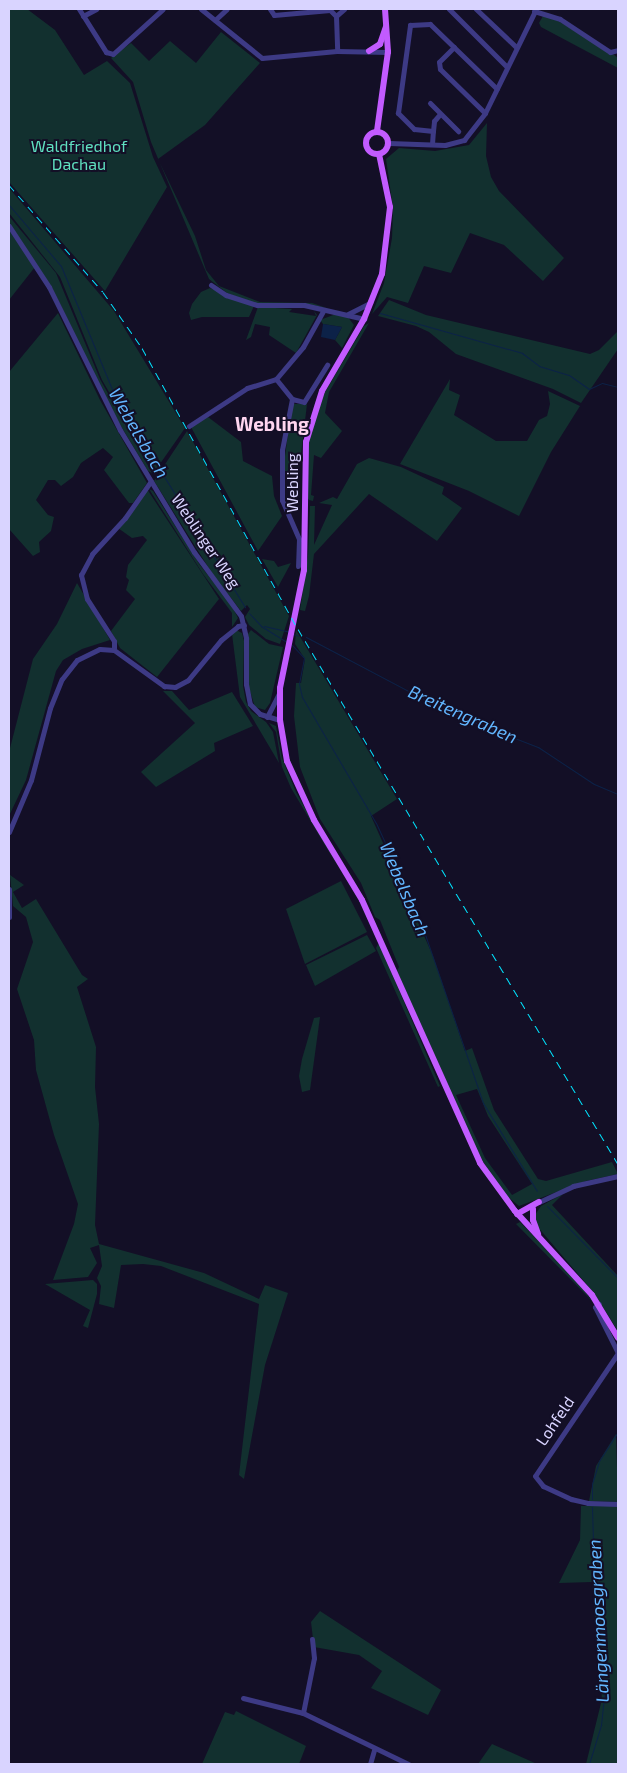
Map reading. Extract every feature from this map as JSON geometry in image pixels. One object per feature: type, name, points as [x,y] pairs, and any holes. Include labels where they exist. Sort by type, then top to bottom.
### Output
[{"type":"main road","points":[[378,132],[388,52],[387,10]]},
{"type":"main road","points":[[369,51],[382,40],[388,23]]},
{"type":"main road","points":[[378,132],[386,136],[388,143],[386,150],[379,154],[369,150],[366,144],[368,136],[378,132]]},
{"type":"main road","name":"Webling","points":[[379,154],[389,193],[389,221],[382,274],[364,319],[322,391],[311,421],[304,473],[304,570],[280,688],[280,720],[287,761],[300,793],[362,900],[468,1140],[486,1172],[519,1216],[599,1304],[618,1338]]},
{"type":"main road","points":[[519,1216],[539,1202]]},
{"type":"main road","points":[[519,1216],[533,1209],[539,1202]]},
{"type":"main road","points":[[533,1209],[533,1220],[539,1238]]},
{"type":"street","points":[[79,9],[110,54],[125,45],[163,9]]},
{"type":"street","points":[[83,16],[96,9]]},
{"type":"street","points":[[201,9],[262,58],[337,51],[388,52]]},
{"type":"street","points":[[215,20],[227,9]]},
{"type":"street","points":[[270,9],[274,15],[330,10],[336,16],[337,51]]},
{"type":"street","points":[[336,16],[344,9]]},
{"type":"street","points":[[450,9],[507,67]]},
{"type":"street","points":[[476,9],[516,48]]},
{"type":"street","points":[[388,143],[432,144],[464,140],[484,113],[535,10],[560,20],[610,52],[618,50]]},
{"type":"street","points":[[433,131],[414,129],[398,113],[407,28],[415,24],[430,24],[497,89]]},
{"type":"street","points":[[454,47],[438,65],[484,113]]},
{"type":"street","points":[[430,103],[458,131]]},
{"type":"street","points":[[432,144],[434,121],[440,114]]},
{"type":"street","name":"Weblinger Weg","points":[[9,226],[49,287],[109,409],[151,481],[244,625]]},
{"type":"street","points":[[211,285],[226,295],[257,305],[304,305],[323,312],[350,313],[364,319]]},
{"type":"street","points":[[350,313],[372,301]]},
{"type":"street","points":[[189,426],[247,388],[276,379],[303,347],[323,312]]},
{"type":"street","points":[[276,379],[292,399],[307,401],[327,366]]},
{"type":"street","name":"Webling","points":[[292,399],[282,450],[282,500],[299,539],[298,566]]},
{"type":"street","points":[[114,650],[114,641],[87,599],[81,575],[92,554],[125,518],[151,481]]},
{"type":"street","points":[[9,832],[30,780],[50,708],[62,679],[82,657],[100,649],[114,650],[164,686],[175,687],[188,680],[221,640],[238,626],[244,625],[247,693],[255,710],[267,717],[280,720]]},
{"type":"street","points":[[267,717],[280,688]]},
{"type":"street","points":[[9,889],[9,918]]},
{"type":"street","points":[[539,1202],[573,1186],[618,1176]]},
{"type":"street","name":"Lohfeld","points":[[599,1304],[595,1307],[618,1353],[535,1476],[543,1486],[570,1498],[588,1503],[618,1504]]},
{"type":"street","points":[[303,1713],[314,1658],[312,1639]]},
{"type":"street","points":[[243,1698],[303,1713],[374,1750],[408,1764]]},
{"type":"street","points":[[370,1764],[374,1750]]},
{"type":"green space","name":"Waldfriedhof Dachau","points":[[9,9],[27,9],[55,30],[84,75],[107,61],[130,83],[153,157],[167,187],[105,291],[9,182]]},
{"type":"green space","points":[[543,16],[555,19],[613,54],[618,58],[618,68],[541,27],[539,23]]},
{"type":"green space","points":[[221,32],[260,63],[205,125],[158,159],[133,82],[111,58],[131,43],[149,61],[170,41],[196,63]]},
{"type":"green space","points":[[487,123],[486,156],[491,177],[499,191],[564,258],[543,281],[504,245],[470,233],[451,273],[424,266],[408,303],[387,297],[372,314],[384,283],[392,238],[393,208],[386,159],[399,148],[435,151],[469,145]]},
{"type":"green space","points":[[160,162],[195,236],[206,270],[219,286],[260,302],[312,303],[327,308],[308,304],[254,303],[227,293],[209,279]]},
{"type":"green space","points":[[9,188],[114,311],[185,428],[155,471],[102,380],[60,277],[9,213]]},
{"type":"green space","points":[[9,216],[56,273],[100,379],[152,473],[148,471],[116,418],[57,298],[9,222]]},
{"type":"green space","points":[[9,230],[35,267],[9,300]]},
{"type":"green space","points":[[210,288],[254,306],[249,317],[202,317],[191,320],[189,313],[192,304],[201,292]]},
{"type":"green space","points":[[389,300],[426,315],[590,354],[599,350],[618,331],[618,349],[581,403],[553,389],[456,354],[429,332],[416,326],[378,316]]},
{"type":"green space","points":[[258,307],[292,309],[289,312],[316,316],[314,311],[317,315],[296,353],[269,335],[270,327],[255,324],[251,337],[246,340]]},
{"type":"green space","points":[[58,313],[100,400],[147,483],[133,503],[129,503],[104,470],[113,457],[103,448],[81,463],[73,477],[61,486],[55,480],[48,480],[36,500],[48,515],[54,517],[51,531],[39,542],[40,552],[33,556],[9,529],[9,372]]},
{"type":"green space","points":[[336,314],[347,316],[354,325],[342,348],[335,340],[342,327],[323,324],[320,320]]},
{"type":"green space","points":[[369,323],[329,392],[325,413],[342,431],[321,458],[314,455],[311,495],[314,496],[313,501],[309,500],[307,497],[308,444],[321,399],[364,326]]},
{"type":"green space","points":[[450,379],[449,390],[460,395],[454,415],[496,441],[527,441],[539,420],[547,416],[550,404],[548,391],[580,406],[551,452],[519,516],[469,491],[400,464]]},
{"type":"green space","points":[[292,404],[307,404],[299,471],[283,471]]},
{"type":"green space","points":[[208,417],[241,442],[243,461],[272,476],[274,496],[282,516],[258,551],[191,427]]},
{"type":"green space","points":[[187,431],[289,616],[280,644],[266,639],[249,625],[245,617],[250,609],[247,605],[241,611],[212,573],[154,481]]},
{"type":"green space","points":[[369,458],[401,467],[444,487],[442,494],[462,508],[437,541],[369,494],[314,554],[309,596],[305,611],[300,610],[308,556],[310,506],[315,506],[314,545],[332,505],[319,503],[333,497],[337,499],[357,464]]},
{"type":"green space","points":[[147,489],[219,599],[157,677],[120,648],[111,631],[135,599],[126,590],[129,580],[126,577],[128,565],[147,540],[143,536],[132,538],[118,528]]},
{"type":"green space","points":[[149,489],[153,491],[200,565],[232,606],[238,618],[232,627],[232,613],[203,574]]},
{"type":"green space","points":[[262,559],[274,561],[278,567],[291,563],[278,587]]},
{"type":"green space","points":[[77,583],[110,640],[82,649],[63,660],[56,671],[26,780],[9,816],[9,752],[33,659],[57,624]]},
{"type":"green space","points":[[236,630],[242,633],[244,641],[243,686],[246,702],[251,711],[266,722],[273,732],[279,763],[240,697],[232,634]]},
{"type":"green space","points":[[251,630],[269,644],[283,647],[270,703],[265,710],[255,707],[249,688],[248,634]]},
{"type":"green space","points":[[296,630],[397,799],[371,816],[433,956],[465,1051],[472,1048],[494,1110],[538,1179],[546,1181],[612,1162],[618,1174],[586,1181],[519,1206],[508,1197],[481,1159],[397,971],[399,967],[380,920],[375,917],[361,883],[320,819],[300,767],[294,716],[296,683],[301,683],[305,659],[295,644]],"holes":[[[477,1089],[488,1116],[532,1184],[512,1195],[485,1158],[456,1095]]]},
{"type":"green space","points":[[163,691],[172,691],[189,710],[232,692],[253,726],[214,743],[215,751],[156,787],[141,772],[195,723]]},
{"type":"green space","points":[[269,723],[276,726],[282,758],[296,792],[338,867],[291,788],[282,767],[276,732]]},
{"type":"green space","points":[[10,875],[24,885],[13,892],[22,908],[36,899],[82,975],[88,979],[77,987],[96,1047],[95,1087],[99,1124],[95,1225],[99,1244],[204,1273],[259,1299],[265,1285],[288,1293],[265,1365],[244,1479],[239,1475],[259,1304],[161,1266],[143,1264],[121,1265],[114,1308],[99,1304],[101,1286],[97,1278],[102,1266],[99,1245],[90,1248],[97,1263],[88,1277],[53,1280],[74,1224],[78,1204],[54,1135],[36,1070],[34,1040],[17,989],[33,942],[26,917],[13,906]]},
{"type":"green space","points":[[341,881],[367,932],[305,964],[286,909]]},
{"type":"green space","points":[[367,935],[376,951],[315,986],[306,965]]},
{"type":"green space","points":[[378,944],[440,1086],[438,1087],[376,948]]},
{"type":"green space","points":[[320,1017],[310,1090],[302,1092],[299,1076],[302,1059],[314,1018]]},
{"type":"green space","points":[[563,1194],[552,1205],[618,1276],[618,1331],[594,1293],[537,1226],[535,1215],[541,1206]]},
{"type":"green space","points":[[520,1222],[576,1280],[593,1302],[516,1224]]},
{"type":"green space","points":[[93,1280],[97,1284],[97,1294],[88,1328],[83,1326],[90,1310],[45,1284]]},
{"type":"green space","points":[[616,1434],[618,1502],[589,1501],[596,1466]]},
{"type":"green space","points":[[581,1506],[618,1506],[618,1764],[586,1764],[602,1699],[592,1582],[559,1583],[580,1540]]},
{"type":"green space","points":[[320,1611],[441,1690],[428,1715],[371,1688],[382,1671],[359,1655],[314,1647],[311,1622]]},
{"type":"green space","points":[[236,1711],[306,1746],[299,1764],[202,1764],[225,1712],[234,1715]]},
{"type":"green space","points":[[492,1744],[537,1764],[478,1764]]},
{"type":"water","points":[[323,324],[342,327],[335,340],[321,337]]},
{"type":"waterway","name":"Webelsbach","points":[[9,205],[61,266],[116,399],[245,607]]},
{"type":"waterway","points":[[380,313],[522,353],[539,366],[569,375],[589,389],[602,383],[618,387]]},
{"type":"waterway","name":"Breitengraben","points":[[249,613],[261,626],[287,642]]},
{"type":"waterway","name":"Breitengraben","points":[[264,626],[289,632]]},
{"type":"waterway","name":"Breitengraben","points":[[293,634],[299,636]]},
{"type":"waterway","name":"Breitengraben","points":[[306,637],[448,712],[538,747],[594,784],[618,794]]},
{"type":"waterway","name":"Webelsbach","points":[[292,645],[304,658],[299,684],[302,697],[376,823],[418,914],[483,1103],[537,1191]]},
{"type":"waterway","name":"Webelsbach","points":[[547,1206],[618,1278]]},
{"type":"waterway","name":"Längenmoosgraben","points":[[592,1499],[592,1484],[599,1461],[618,1432]]},
{"type":"waterway","name":"Längenmoosgraben","points":[[589,1764],[601,1725],[604,1695],[594,1575],[592,1507]]},
{"type":"railway","points":[[9,185],[103,292],[142,348],[298,629],[618,1164]]},
{"type":"district","name":"Webling","points":[[272,424]]}]
